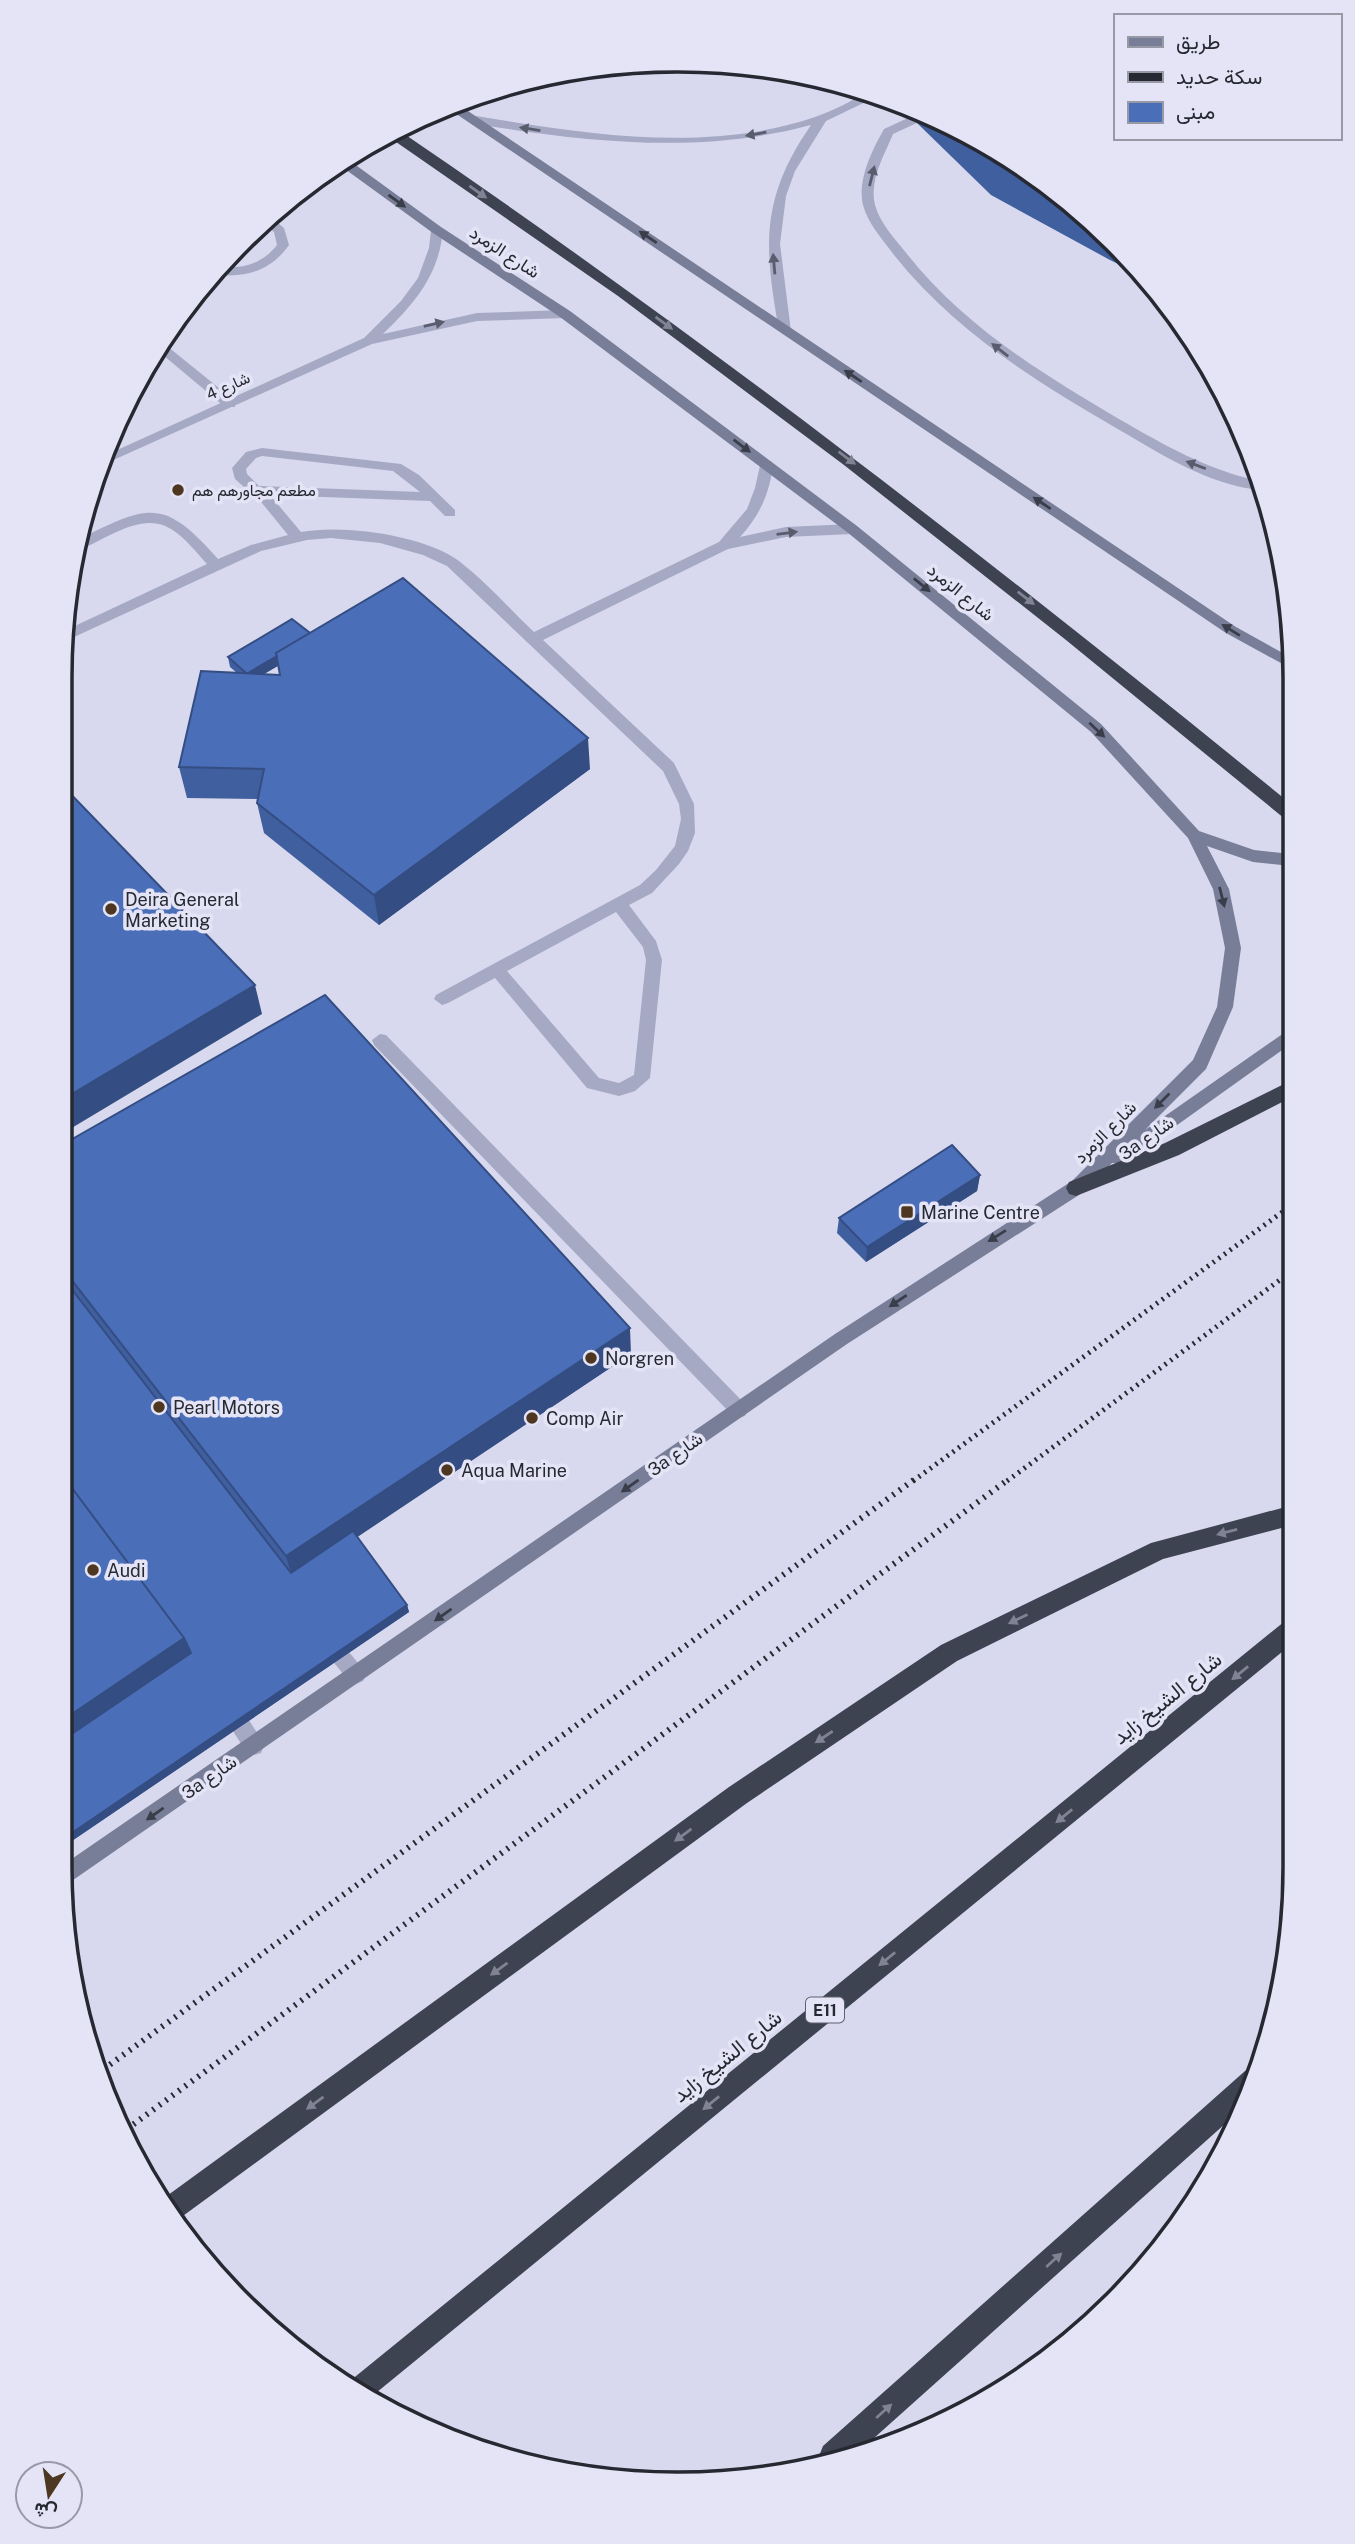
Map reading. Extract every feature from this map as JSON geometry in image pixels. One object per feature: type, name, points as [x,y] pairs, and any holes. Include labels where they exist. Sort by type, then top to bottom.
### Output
[{"type":"highway","points":[[401,139],[575,260],[879,482],[1050,616],[1283,807]]},
{"type":"highway","points":[[1076,1188],[1172,1149],[1283,1093]]},
{"type":"highway","points":[[176,2206],[738,1795],[949,1653],[1159,1550],[1283,1518]]},
{"type":"highway","name":"شارع الشيخ زايد","points":[[364,2384],[1283,1637]]},
{"type":"highway","points":[[839,2450],[1239,2094]]},
{"type":"street","points":[[476,120],[586,137],[654,142],[700,141],[758,134],[822,118],[860,100]]},
{"type":"street","points":[[462,112],[1231,630],[1283,659]]},
{"type":"street","points":[[786,331],[773,264],[773,231],[778,199],[803,144],[822,118]]},
{"type":"street","points":[[914,120],[888,132],[873,170],[867,197],[875,221],[913,273],[949,310],[1035,377],[1178,458],[1251,484]]},
{"type":"street","name":"شارع الزمرد","points":[[351,168],[437,230],[565,314],[852,528],[1096,728],[1194,835],[1221,889],[1233,948],[1225,1007],[1200,1064],[1076,1188]]},
{"type":"street","points":[[227,272],[257,268],[275,258],[283,245],[279,231],[274,226]]},
{"type":"street","name":"شارع 4","points":[[368,341],[402,310],[425,281],[437,247],[437,230]]},
{"type":"street","name":"شارع 4","points":[[114,457],[368,341],[477,317],[565,314]]},
{"type":"street","points":[[167,352],[230,404]]},
{"type":"street","points":[[297,537],[276,509],[240,476],[239,468],[251,455],[274,452],[396,467],[406,471],[450,513]]},
{"type":"street","points":[[724,545],[743,527],[757,507],[764,485],[766,464]]},
{"type":"street","points":[[257,490],[433,496]]},
{"type":"street","points":[[87,541],[131,521],[163,517],[175,523],[216,566]]},
{"type":"street","points":[[533,639],[724,545],[786,532],[852,528]]},
{"type":"street","points":[[74,632],[255,548],[297,537],[339,533],[380,537],[419,547],[452,563],[669,767],[684,791],[690,817],[685,844],[670,868],[646,889],[442,999]]},
{"type":"street","points":[[1194,835],[1254,856],[1283,859]]},
{"type":"street","points":[[497,970],[593,1083],[610,1090],[629,1088],[642,1078],[655,967],[650,945],[619,904]]},
{"type":"street","points":[[380,1040],[739,1410]]},
{"type":"street","name":"3a شارع","points":[[72,1870],[932,1278],[1076,1188],[1283,1040]]},
{"type":"street","points":[[313,1623],[356,1675]]},
{"type":"street","points":[[217,1688],[254,1746]]},
{"type":"building","points":[[403,578],[588,738],[374,895],[257,803],[264,769],[179,767],[201,671],[280,675],[276,653]]},
{"type":"building","points":[[292,619],[310,633],[276,653],[277,656],[248,673],[228,657]]},
{"type":"building","name":"Deira General Marketing","points":[[72,795],[255,985],[72,1094]]},
{"type":"building","points":[[325,995],[630,1328],[286,1556],[72,1280],[72,1139]]},
{"type":"building","points":[[952,1145],[980,1175],[867,1247],[839,1218]]},
{"type":"building","points":[[72,1290],[291,1573],[353,1531],[407,1605],[72,1833],[72,1734],[191,1653],[184,1638],[72,1488]]},
{"type":"building","name":"Audi","points":[[72,1488],[184,1638],[72,1714]]},
{"type":"railway","points":[[913,1481],[1283,1212]]},
{"type":"railway","points":[[1007,1481],[1283,1278]]},
{"type":"railway","points":[[106,2067],[915,1479]]},
{"type":"railway","points":[[131,2126],[1009,1479]]},
{"type":"place","name":"مطعم مجاورهم هم","points":[[178,490]]},
{"type":"place","name":"Deira General Marketing","points":[[111,909]]},
{"type":"place","name":"Marine Centre","points":[[907,1212]]},
{"type":"place","name":"Norgren","points":[[591,1358]]},
{"type":"place","name":"Pearl Motors","points":[[159,1407]]},
{"type":"place","name":"Comp Air","points":[[532,1418]]},
{"type":"place","name":"Aqua Marine","points":[[447,1470]]},
{"type":"place","name":"Audi","points":[[93,1570]]}]
